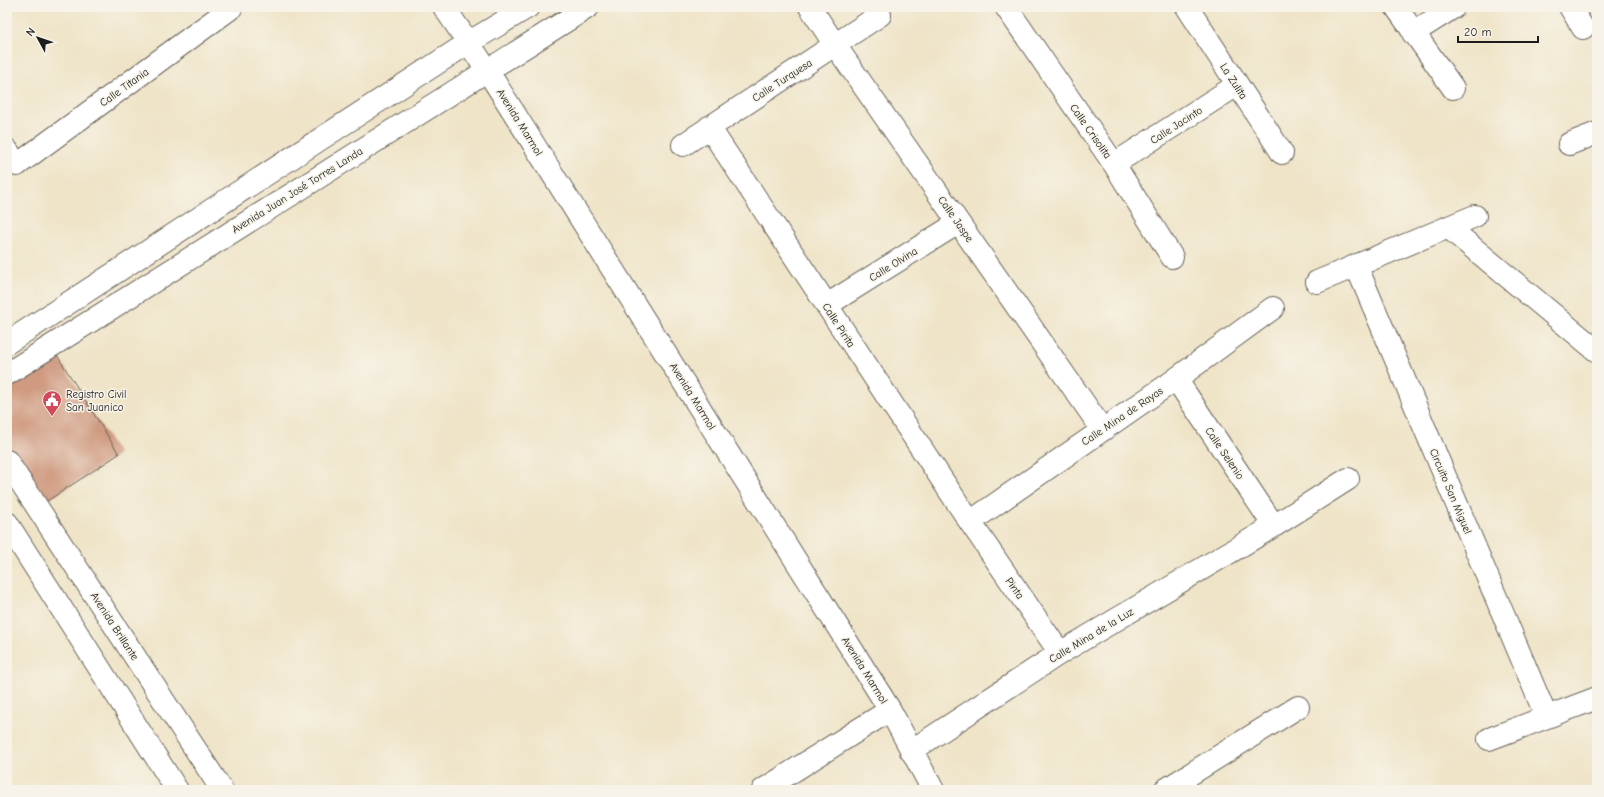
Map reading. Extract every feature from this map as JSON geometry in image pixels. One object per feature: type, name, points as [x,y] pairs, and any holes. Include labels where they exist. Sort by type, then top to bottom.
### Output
[{"type":"street","name":"Avenida Marmol","points":[[444,7],[487,70],[890,710],[934,790]]},
{"type":"street","points":[[7,343],[468,43],[528,7]]},
{"type":"street","name":"Avenida Juan José Torres Landa","points":[[7,374],[588,7]]},
{"type":"street","name":"Calle Jaspe","points":[[810,7],[958,223],[1102,429]]},
{"type":"street","name":"Calle Crisolita","points":[[1006,7],[1114,164],[1172,257]]},
{"type":"street","name":"La Zulita","points":[[1187,7],[1282,153]]},
{"type":"street","points":[[1396,7],[1453,88]]},
{"type":"street","points":[[1413,33],[1454,7]]},
{"type":"street","points":[[1570,7],[1583,28]]},
{"type":"street","name":"Calle Titania","points":[[12,157],[230,8]]},
{"type":"street","name":"Calle Turquesa","points":[[683,145],[880,15]]},
{"type":"street","name":"Calle Jacinto","points":[[1114,164],[1237,85]]},
{"type":"street","name":"Calle Pirita","points":[[709,127],[970,522]]},
{"type":"street","points":[[1569,144],[1597,133]]},
{"type":"street","points":[[1316,282],[1475,216]]},
{"type":"street","name":"Calle Olvina","points":[[827,306],[958,223]]},
{"type":"street","points":[[1448,228],[1597,351]]},
{"type":"street","name":"Circuito San Miguel","points":[[1356,265],[1546,716]]},
{"type":"street","name":"Calle Mina de Rayas","points":[[970,522],[1102,429],[1176,380],[1273,308]]},
{"type":"street","name":"Calle Selenio","points":[[1176,380],[1274,526]]},
{"type":"street","name":"Avenida Brillante","points":[[7,462],[222,790]]},
{"type":"street","name":"Calle Mina de la Luz","points":[[912,751],[1060,653],[1274,526],[1348,479]]},
{"type":"street","name":"Pinta","points":[[970,522],[1060,653]]},
{"type":"street","points":[[7,523],[177,790]]},
{"type":"street","points":[[1489,739],[1546,716],[1597,698]]},
{"type":"street","points":[[1165,790],[1298,707]]},
{"type":"street","points":[[764,790],[890,710]]},
{"type":"building","name":"Registro Civil San Juanico","points":[[55,352],[119,454],[41,505],[7,452],[7,383]]},
{"type":"place","name":"Registro Civil San Juanico","points":[[52,417]]}]
